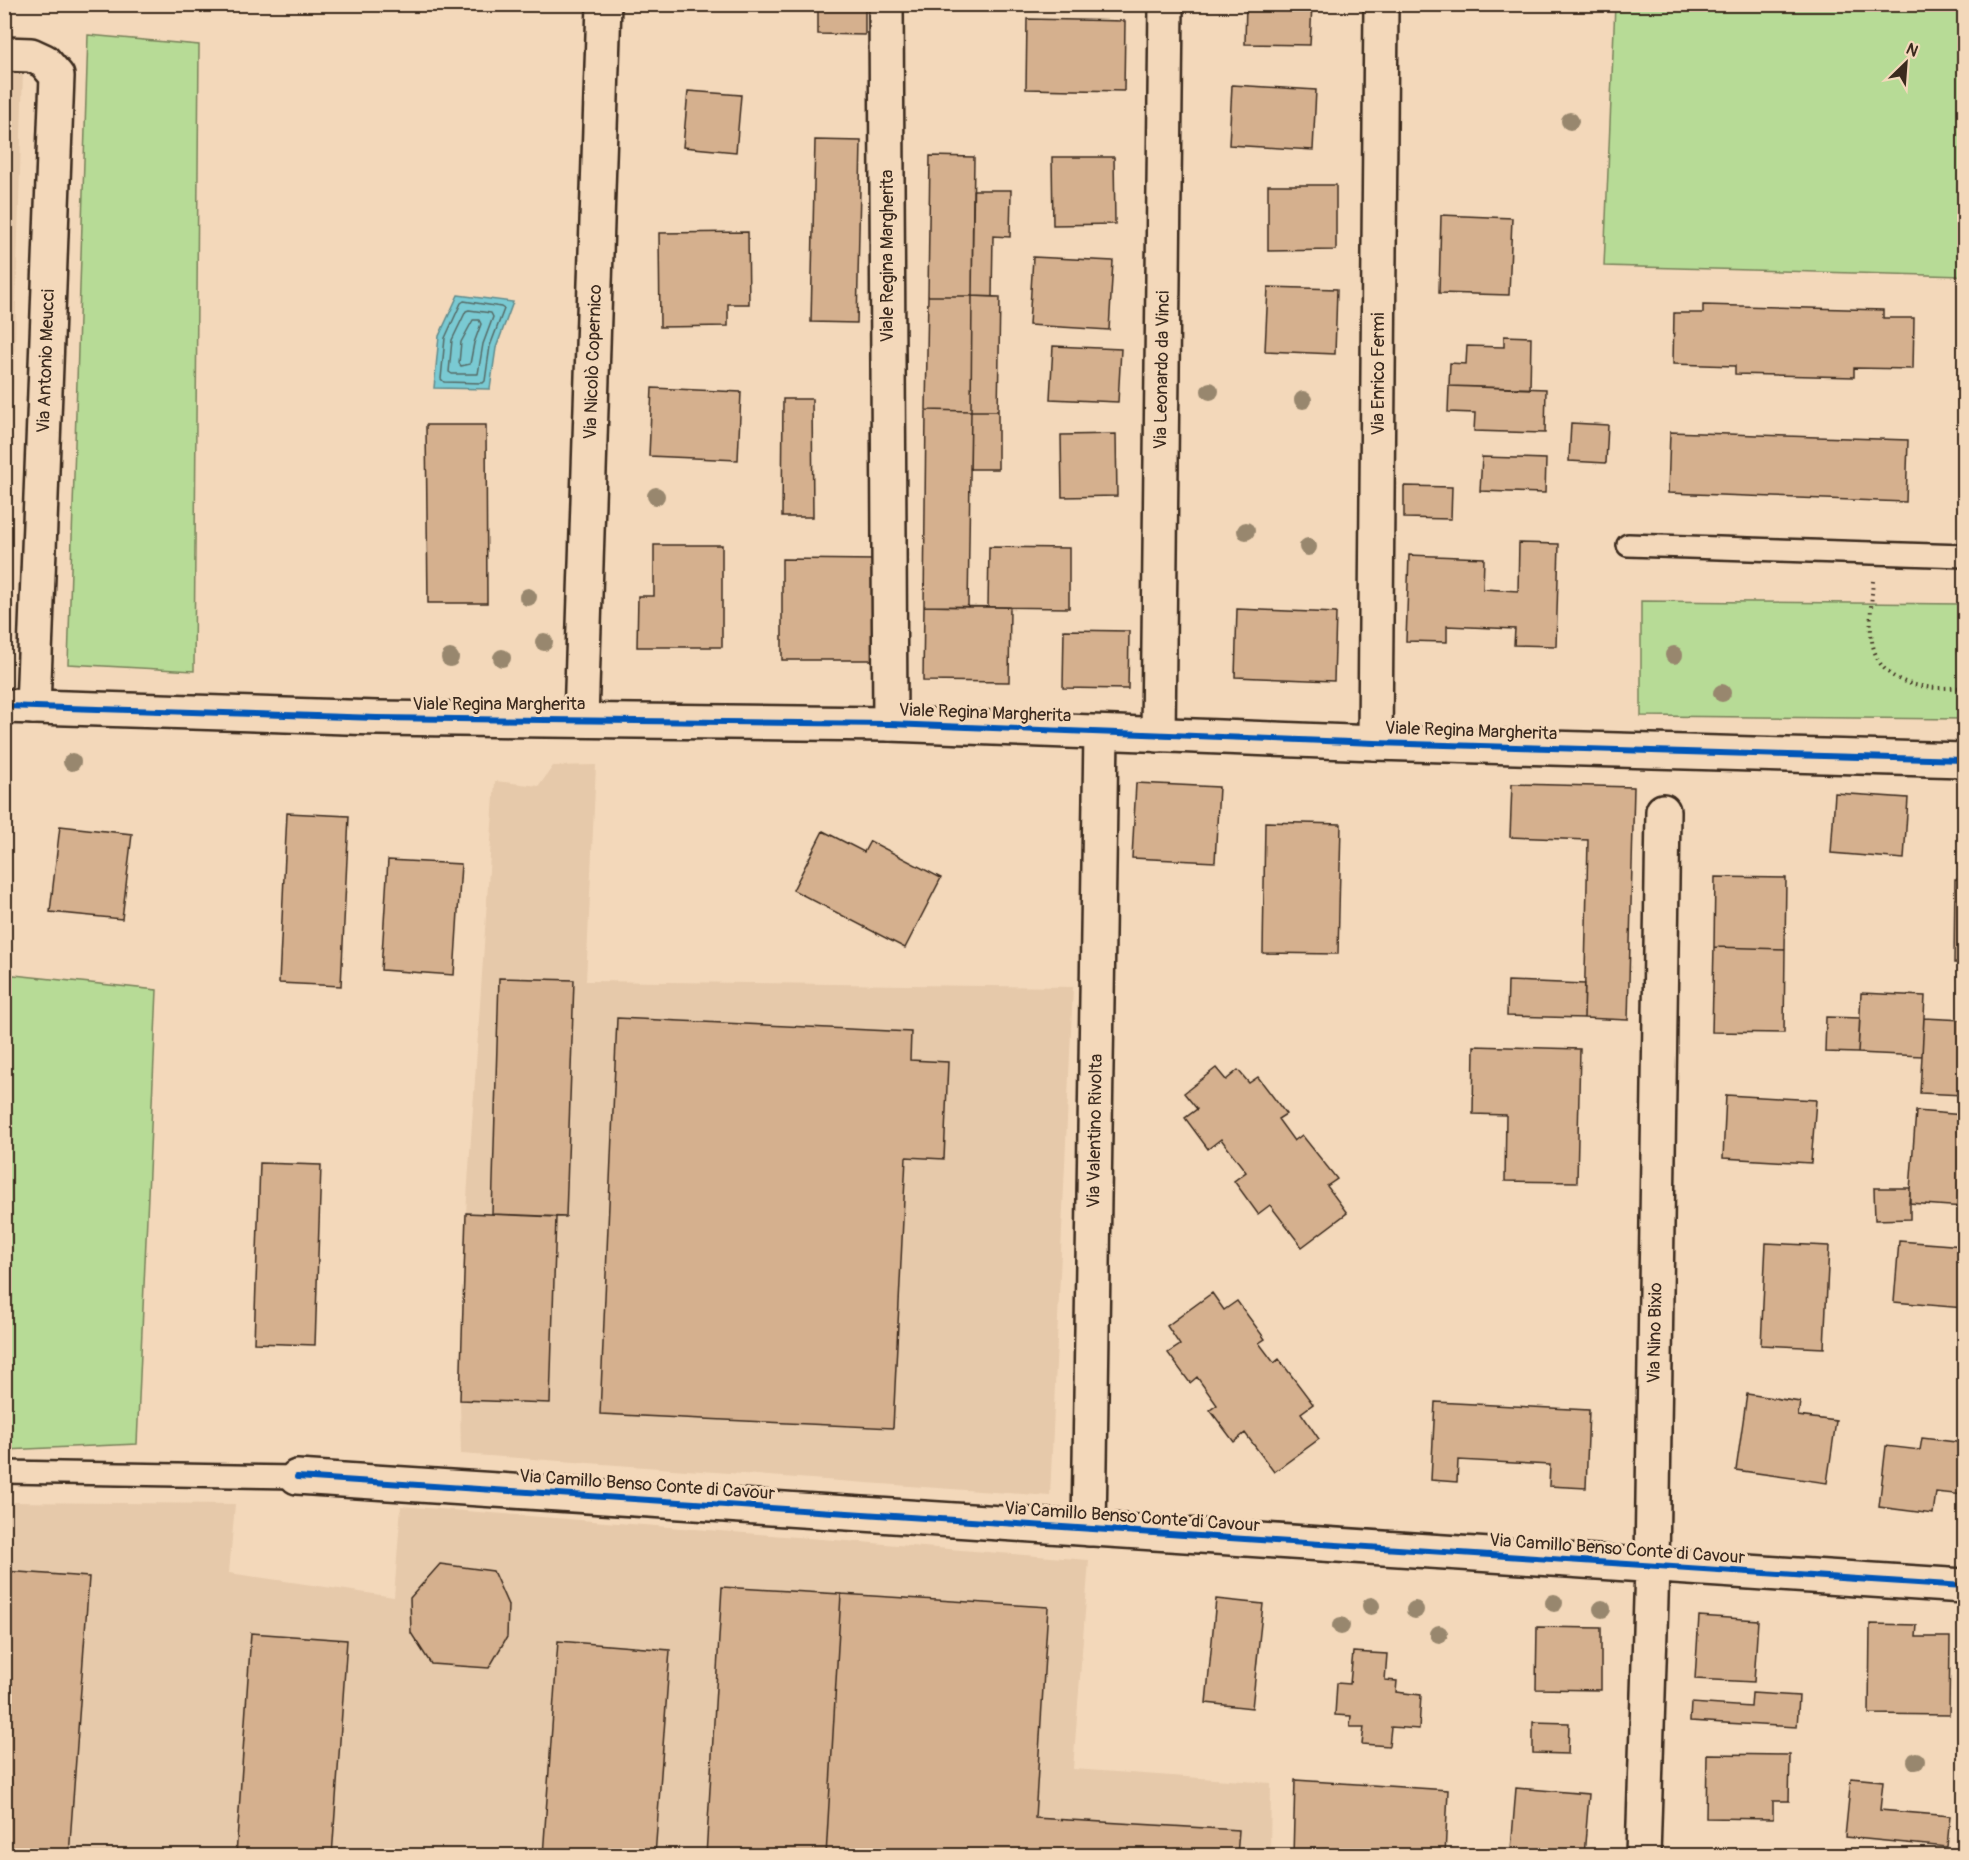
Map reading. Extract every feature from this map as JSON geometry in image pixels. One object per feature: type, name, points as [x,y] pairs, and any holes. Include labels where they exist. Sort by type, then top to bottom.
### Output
[{"type":"street","name":"Via Nicolò Copernico","points":[[581,719],[604,4]]},
{"type":"street","name":"Viale Regina Margherita","points":[[886,4],[890,724]]},
{"type":"street","name":"Via Leonardo da Vinci","points":[[1158,735],[1166,4]]},
{"type":"street","name":"Via Enrico Fermi","points":[[1375,743],[1381,4]]},
{"type":"street","name":"Via Antonio Meucci","points":[[4,54],[31,55],[44,61],[57,76],[19,707]]},
{"type":"street","name":"Viale Regina Margherita","points":[[19,707],[377,718],[890,724],[1375,743],[1965,760]]},
{"type":"street","name":"Via Valentino Rivolta","points":[[1089,1529],[1101,733]]},
{"type":"street","name":"Via Nino Bixio","points":[[1643,1856],[1652,1566],[1663,811]]},
{"type":"street","name":"Via Camillo Benso Conte di Cavour","points":[[297,1477],[1965,1586]]},
{"type":"lane","points":[[1628,545],[1965,556]]},
{"type":"lane","name":"Via Camillo Benso Conte di Cavour","points":[[4,1472],[297,1477]]},
{"type":"path","points":[[1876,553],[1869,626],[1877,661],[1896,679],[1927,687],[1965,688]]},
{"type":"shaded area","points":[[4,70],[23,71],[5,667],[4,667]]},
{"type":"shaded area","points":[[596,765],[586,981],[1073,987],[1050,1496],[461,1454],[460,1400],[466,1213],[495,781],[539,786],[553,766]]},
{"type":"shaded area","points":[[5,1502],[235,1504],[229,1573],[394,1597],[401,1506],[1089,1560],[1073,1769],[1271,1783],[1270,1855],[5,1856]]},
{"type":"green space","points":[[1615,5],[1964,5],[1964,276],[1604,266]]},
{"type":"green space","points":[[88,35],[199,45],[194,671],[68,664]]},
{"type":"green space","points":[[1641,601],[1964,604],[1964,719],[1641,716]]},
{"type":"green space","points":[[4,974],[157,990],[137,1444],[5,1450]]},
{"type":"water","points":[[458,295],[513,302],[496,348],[490,389],[434,388],[439,336]]},
{"type":"building","points":[[818,4],[865,4],[865,35],[818,34]]},
{"type":"building","points":[[1246,4],[1312,4],[1310,45],[1245,44]]},
{"type":"building","points":[[1027,19],[1125,21],[1124,91],[1026,89]]},
{"type":"building","points":[[1232,85],[1316,90],[1313,150],[1229,145]]},
{"type":"building","points":[[688,91],[741,95],[736,152],[683,147]]},
{"type":"building","points":[[815,140],[861,141],[857,323],[811,322]]},
{"type":"building","points":[[930,156],[974,157],[972,296],[928,296]]},
{"type":"building","points":[[1052,157],[1114,157],[1115,224],[1053,225]]},
{"type":"building","points":[[1268,185],[1336,185],[1336,250],[1268,251]]},
{"type":"building","points":[[973,190],[1011,190],[1010,237],[993,236],[992,297],[972,296]]},
{"type":"building","points":[[1441,215],[1512,218],[1509,295],[1439,293]]},
{"type":"building","points":[[748,232],[749,304],[728,304],[728,326],[660,327],[659,233]]},
{"type":"building","points":[[1033,257],[1113,261],[1109,330],[1029,325]]},
{"type":"building","points":[[1268,287],[1337,289],[1335,354],[1265,351]]},
{"type":"building","points":[[928,296],[972,296],[971,411],[926,410]]},
{"type":"building","points":[[972,296],[1000,297],[998,411],[971,411]]},
{"type":"building","points":[[1703,305],[1883,310],[1883,318],[1914,318],[1913,369],[1854,368],[1854,377],[1735,374],[1735,366],[1673,364],[1674,313],[1703,313]]},
{"type":"building","points":[[1504,336],[1531,337],[1530,389],[1449,386],[1450,363],[1466,364],[1467,346],[1504,347]]},
{"type":"building","points":[[1053,346],[1121,349],[1118,402],[1050,399]]},
{"type":"building","points":[[1449,386],[1546,389],[1545,433],[1474,431],[1475,413],[1448,412]]},
{"type":"building","points":[[652,388],[741,392],[738,460],[649,456]]},
{"type":"building","points":[[783,399],[812,399],[813,517],[782,517]]},
{"type":"building","points":[[926,410],[971,411],[968,607],[924,606]]},
{"type":"building","points":[[971,411],[998,411],[998,469],[970,469]]},
{"type":"building","points":[[1571,423],[1608,425],[1606,463],[1569,461]]},
{"type":"building","points":[[426,425],[486,425],[487,603],[428,603]]},
{"type":"building","points":[[1670,432],[1908,440],[1906,502],[1668,493]]},
{"type":"building","points":[[1116,434],[1117,496],[1062,497],[1061,435]]},
{"type":"building","points":[[1482,457],[1546,459],[1545,493],[1480,491]]},
{"type":"building","points":[[1404,486],[1452,487],[1451,519],[1404,518]]},
{"type":"building","points":[[1519,543],[1559,544],[1556,646],[1514,645],[1515,629],[1447,626],[1447,642],[1406,641],[1409,555],[1484,558],[1483,589],[1518,591]]},
{"type":"building","points":[[654,545],[722,545],[722,647],[637,647],[638,596],[654,596]]},
{"type":"building","points":[[989,547],[1069,548],[1069,608],[988,607]]},
{"type":"building","points":[[782,559],[878,560],[878,660],[782,660]]},
{"type":"building","points":[[924,606],[1010,607],[1009,682],[923,681]]},
{"type":"building","points":[[1237,609],[1336,613],[1334,681],[1235,677]]},
{"type":"building","points":[[1064,630],[1129,631],[1128,689],[1063,688]]},
{"type":"building","points":[[1136,783],[1219,787],[1215,862],[1132,858]]},
{"type":"building","points":[[1512,784],[1634,787],[1628,1020],[1584,1018],[1588,840],[1510,837]]},
{"type":"building","points":[[1835,793],[1908,798],[1904,859],[1831,853]]},
{"type":"building","points":[[287,813],[349,816],[341,986],[279,983]]},
{"type":"building","points":[[1265,822],[1341,824],[1338,954],[1263,953]]},
{"type":"building","points":[[60,826],[132,834],[122,919],[50,912]]},
{"type":"building","points":[[823,831],[864,852],[870,841],[941,878],[905,948],[793,890]]},
{"type":"building","points":[[388,860],[461,864],[454,975],[381,970]]},
{"type":"building","points":[[1715,877],[1786,878],[1785,949],[1714,947]]},
{"type":"building","points":[[1955,879],[1964,880],[1964,963],[1954,963]]},
{"type":"building","points":[[1714,947],[1785,949],[1784,1033],[1712,1032]]},
{"type":"building","points":[[499,978],[574,980],[566,1217],[492,1214]]},
{"type":"building","points":[[1508,981],[1585,984],[1584,1018],[1507,1016]]},
{"type":"building","points":[[1861,993],[1925,996],[1922,1056],[1858,1053]]},
{"type":"building","points":[[1826,1017],[1860,1018],[1858,1053],[1825,1052]]},
{"type":"building","points":[[617,1018],[911,1032],[910,1060],[948,1062],[944,1159],[906,1157],[893,1428],[600,1414]]},
{"type":"building","points":[[1924,1018],[1964,1020],[1964,1095],[1920,1093]]},
{"type":"building","points":[[1474,1046],[1580,1049],[1577,1182],[1505,1181],[1506,1115],[1473,1114]]},
{"type":"building","points":[[1216,1068],[1226,1080],[1238,1070],[1249,1083],[1258,1077],[1286,1114],[1278,1119],[1294,1141],[1302,1135],[1337,1179],[1327,1186],[1347,1213],[1302,1247],[1270,1205],[1258,1214],[1234,1181],[1246,1172],[1221,1139],[1208,1149],[1185,1118],[1197,1109],[1184,1093]]},
{"type":"building","points":[[1726,1095],[1816,1100],[1811,1163],[1723,1158]]},
{"type":"building","points":[[1916,1111],[1964,1115],[1964,1207],[1909,1203]]},
{"type":"building","points":[[260,1163],[321,1165],[315,1345],[254,1343]]},
{"type":"building","points":[[1874,1188],[1910,1188],[1910,1219],[1875,1220]]},
{"type":"building","points":[[466,1213],[556,1217],[550,1403],[460,1400]]},
{"type":"building","points":[[1899,1241],[1964,1246],[1964,1308],[1894,1302]]},
{"type":"building","points":[[1766,1243],[1829,1246],[1824,1348],[1761,1345]]},
{"type":"building","points":[[1212,1293],[1224,1310],[1237,1301],[1265,1339],[1259,1343],[1274,1363],[1279,1359],[1313,1404],[1301,1413],[1319,1439],[1274,1472],[1245,1433],[1234,1442],[1210,1410],[1217,1405],[1197,1377],[1190,1383],[1168,1353],[1180,1345],[1167,1326]]},
{"type":"building","points":[[1747,1394],[1800,1402],[1798,1416],[1836,1421],[1827,1483],[1736,1470]]},
{"type":"building","points":[[1435,1402],[1589,1410],[1586,1488],[1549,1486],[1550,1465],[1458,1460],[1457,1482],[1431,1480]]},
{"type":"building","points":[[1922,1438],[1964,1443],[1964,1495],[1936,1492],[1933,1514],[1879,1507],[1886,1446],[1920,1450]]},
{"type":"building","points":[[440,1564],[493,1571],[508,1605],[507,1637],[489,1668],[431,1664],[411,1633],[410,1598]]},
{"type":"building","points":[[4,1571],[89,1577],[69,1856],[4,1856]]},
{"type":"building","points":[[722,1587],[841,1594],[826,1856],[706,1856]]},
{"type":"building","points":[[841,1594],[1048,1607],[1035,1818],[1239,1830],[1237,1856],[826,1856]]},
{"type":"building","points":[[1216,1599],[1263,1604],[1252,1708],[1206,1703]]},
{"type":"building","points":[[1699,1616],[1758,1620],[1754,1682],[1695,1679]]},
{"type":"building","points":[[1870,1624],[1917,1625],[1916,1637],[1950,1637],[1949,1715],[1869,1714]]},
{"type":"building","points":[[1537,1627],[1601,1628],[1601,1690],[1536,1689]]},
{"type":"building","points":[[251,1633],[347,1640],[332,1856],[236,1856]]},
{"type":"building","points":[[558,1641],[670,1650],[655,1856],[543,1856]]},
{"type":"building","points":[[1353,1652],[1387,1654],[1385,1680],[1397,1681],[1396,1692],[1421,1695],[1419,1729],[1391,1727],[1389,1746],[1362,1744],[1364,1727],[1350,1727],[1351,1716],[1335,1715],[1337,1683],[1350,1684]]},
{"type":"building","points":[[1752,1693],[1799,1696],[1797,1727],[1690,1721],[1691,1703],[1751,1707]]},
{"type":"building","points":[[1533,1722],[1569,1723],[1568,1754],[1533,1753]]},
{"type":"building","points":[[1707,1754],[1790,1755],[1789,1801],[1773,1801],[1773,1819],[1706,1818]]},
{"type":"building","points":[[1851,1778],[1883,1781],[1880,1810],[1950,1816],[1947,1847],[1845,1837]]},
{"type":"building","points":[[1295,1780],[1448,1790],[1445,1856],[1293,1856]]},
{"type":"building","points":[[1516,1788],[1589,1794],[1584,1856],[1511,1850]]},
{"type":"cycle path","points":[[4,706],[377,718],[890,724],[1375,743],[1964,760]]},
{"type":"cycle path","points":[[297,1477],[1964,1586]]}]
